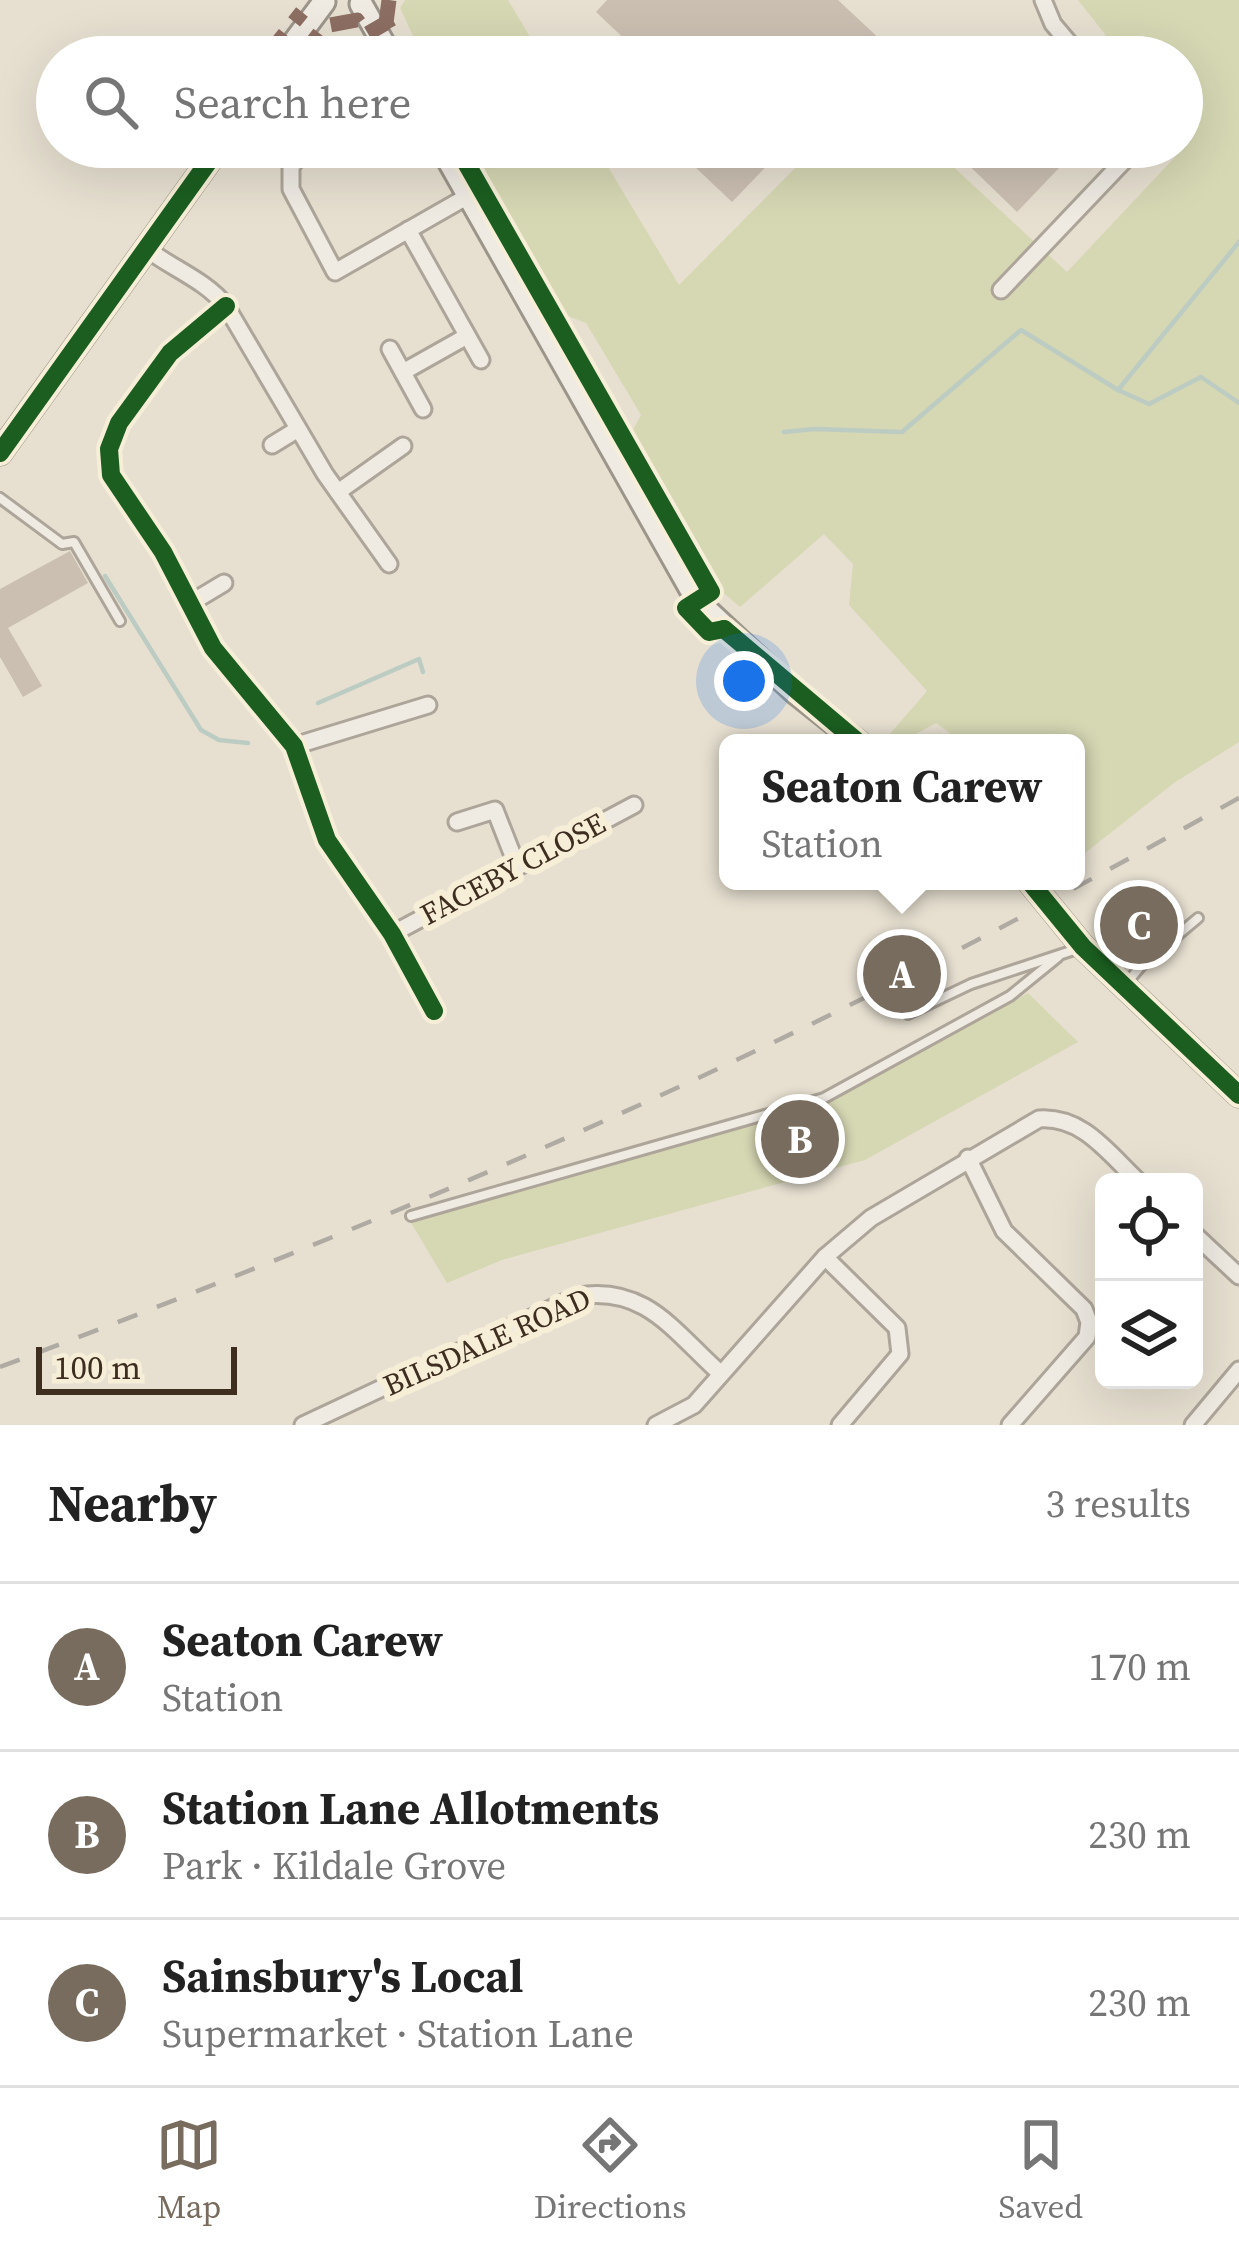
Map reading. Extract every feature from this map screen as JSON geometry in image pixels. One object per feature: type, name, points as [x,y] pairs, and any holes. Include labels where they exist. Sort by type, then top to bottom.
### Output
[{"type":"main road","points":[[299,36],[324,1],[343,9],[364,2],[381,36]]},
{"type":"main road","points":[[3,441],[204,168]]},
{"type":"main road","points":[[453,168],[698,602],[848,734]]},
{"type":"main road","points":[[1036,890],[1083,947],[1239,1095]]},
{"type":"street","points":[[1043,0],[1063,36]]},
{"type":"street","points":[[291,168],[291,189],[335,272],[468,196]]},
{"type":"street","points":[[1001,290],[1118,168]]},
{"type":"street","points":[[408,230],[481,360]]},
{"type":"street","points":[[147,250],[208,286],[226,307],[298,429],[389,564]]},
{"type":"street","points":[[226,307],[170,353],[119,423],[108,462],[116,488],[163,552],[224,666],[294,746],[327,839],[392,934],[434,1011]]},
{"type":"street","points":[[403,372],[467,336]]},
{"type":"street","points":[[390,349],[423,410]]},
{"type":"street","points":[[272,445],[298,429]]},
{"type":"street","points":[[338,492],[403,446]]},
{"type":"street","points":[[189,604],[224,583]]},
{"type":"street","points":[[294,746],[428,705]]},
{"type":"street","name":"FACEBY CLOSE","points":[[392,934],[634,805]]},
{"type":"street","points":[[457,822],[494,810],[517,866]]},
{"type":"street","points":[[656,1425],[694,1406],[825,1257],[872,1218],[1039,1119],[1062,1117],[1080,1127],[1129,1173]]},
{"type":"street","points":[[968,1158],[1004,1231],[1084,1309],[1089,1322],[1087,1337],[1010,1425]]},
{"type":"street","points":[[1203,1242],[1239,1276]]},
{"type":"street","points":[[825,1257],[897,1328],[900,1354],[839,1425]]},
{"type":"street","name":"BILSDALE ROAD","points":[[303,1425],[578,1296],[604,1292],[639,1300],[721,1374]]},
{"type":"street","points":[[1192,1425],[1239,1370]]},
{"type":"lane","points":[[0,498],[62,544],[74,542],[120,620]]},
{"type":"lane","points":[[1124,986],[1198,918]]},
{"type":"lane","points":[[908,1014],[971,984],[1083,947]]},
{"type":"lane","points":[[411,1216],[824,1098],[1010,996],[1058,957]]},
{"type":"green space","points":[[405,0],[508,0],[529,36],[413,36],[400,8]]},
{"type":"green space","points":[[1078,0],[1239,0],[1239,742],[1174,783],[1085,853],[1085,734],[951,734],[936,723],[916,734],[890,734],[927,691],[849,605],[853,564],[824,534],[740,607],[718,588],[629,437],[641,415],[586,323],[565,315],[482,168],[609,168],[679,285],[795,168],[955,168],[1067,272],[1165,168],[1203,168],[1203,36],[1106,36]]},
{"type":"green space","points":[[1028,993],[1078,1042],[865,1160],[502,1260],[447,1283],[410,1221],[825,1104]]},
{"type":"building","points":[[607,0],[838,0],[877,36],[621,36],[596,12]]},
{"type":"building","points":[[696,168],[765,168],[732,202]]},
{"type":"building","points":[[972,168],[1059,168],[1017,212]]},
{"type":"building","points":[[70,551],[88,583],[8,628],[42,686],[23,697],[0,657],[0,589]]},
{"type":"building","points":[[1142,896],[1169,930],[1136,955],[1110,921]]},
{"type":"waterway","points":[[1239,242],[1118,390],[1149,404],[1201,377],[1239,403]]},
{"type":"waterway","points":[[784,432],[902,432],[1021,330],[1118,390]]},
{"type":"waterway","points":[[105,576],[201,730],[219,740],[248,743]]},
{"type":"waterway","points":[[318,703],[419,659],[423,672]]},
{"type":"railway","points":[[1085,882],[1239,798]]},
{"type":"railway","points":[[0,1367],[218,1283],[543,1148],[757,1050],[1071,890]]},
{"type":"marked path","points":[[389,0],[386,23],[393,36]]},
{"type":"marked path","points":[[283,36],[302,12]]},
{"type":"marked path","points":[[317,36],[325,26],[357,20],[367,34],[386,23]]},
{"type":"cycle path","points":[[0,453],[204,168]]},
{"type":"cycle path","points":[[469,168],[711,592],[686,608],[709,632],[724,629]]},
{"type":"cycle path","points":[[226,306],[170,353],[119,423],[109,449],[111,475],[163,552],[213,648],[294,746],[327,840],[392,934],[434,1011]]},
{"type":"cycle path","points":[[724,629],[848,734]]},
{"type":"cycle path","points":[[1036,890],[1083,947],[1239,1095]]},
{"type":"place","name":"Sainsbury's Local","points":[[1139,925]]},
{"type":"place","name":"Seaton Carew","points":[[902,974]]},
{"type":"place","name":"Station Lane Allotments","points":[[800,1139]]}]
